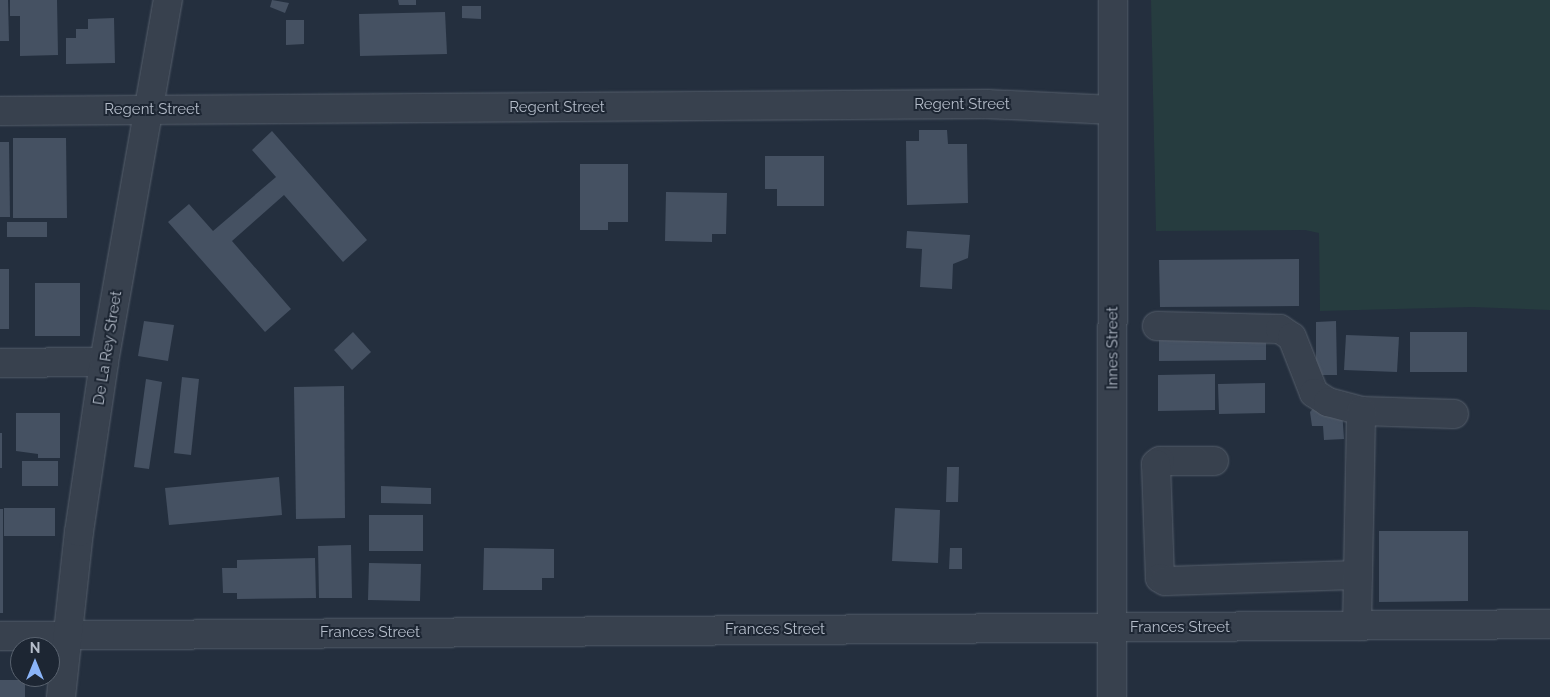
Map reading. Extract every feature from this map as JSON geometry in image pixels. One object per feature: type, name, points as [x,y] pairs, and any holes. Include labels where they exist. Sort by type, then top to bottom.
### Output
[{"type":"street","name":"De La Rey Street","points":[[61,697],[70,635],[79,532],[104,362],[150,111],[168,0]]},
{"type":"street","name":"Innes Street","points":[[1112,697],[1113,0]]},
{"type":"street","name":"Regent Street","points":[[0,111],[987,104],[1113,110]]},
{"type":"street","points":[[1158,326],[1280,329],[1292,337],[1314,393],[1328,402],[1361,411],[1454,414]]},
{"type":"street","points":[[0,363],[104,362]]},
{"type":"street","points":[[1357,626],[1361,411]]},
{"type":"street","points":[[1214,461],[1160,461],[1156,464],[1160,578],[1166,581],[1358,575]]},
{"type":"street","name":"Frances Street","points":[[0,636],[1550,624]]},
{"type":"green space","points":[[1151,0],[1550,0],[1550,310],[1472,307],[1320,311],[1319,233],[1305,230],[1156,231]]},
{"type":"building","points":[[0,0],[8,0],[9,41],[0,41]]},
{"type":"building","points":[[10,0],[57,0],[58,55],[20,56],[20,16],[10,16]]},
{"type":"building","points":[[272,0],[289,3],[285,13],[270,7]]},
{"type":"building","points":[[398,0],[416,0],[416,5],[399,5]]},
{"type":"building","points":[[462,6],[481,6],[481,19],[462,18]]},
{"type":"building","points":[[445,12],[447,54],[360,56],[359,14]]},
{"type":"building","points":[[114,18],[115,63],[66,64],[66,38],[76,38],[76,29],[88,29],[88,19]]},
{"type":"building","points":[[286,20],[304,20],[304,44],[286,45]]},
{"type":"building","points":[[919,130],[947,130],[948,144],[967,144],[968,203],[907,205],[906,141],[919,141]]},
{"type":"building","points":[[272,131],[367,240],[343,262],[284,195],[232,241],[291,309],[265,332],[168,222],[189,204],[213,231],[276,177],[252,150]]},
{"type":"building","points":[[13,138],[66,138],[67,218],[13,218]]},
{"type":"building","points":[[0,142],[9,142],[10,217],[0,217]]},
{"type":"building","points":[[765,156],[824,156],[824,206],[777,206],[777,189],[765,189]]},
{"type":"building","points":[[580,164],[628,164],[628,222],[608,222],[608,230],[580,230]]},
{"type":"building","points":[[666,192],[727,193],[726,234],[712,234],[712,242],[665,241]]},
{"type":"building","points":[[7,222],[47,222],[47,237],[7,237]]},
{"type":"building","points":[[907,231],[970,235],[968,258],[953,264],[952,289],[920,287],[922,249],[906,248]]},
{"type":"building","points":[[1299,259],[1299,306],[1160,307],[1159,260]]},
{"type":"building","points":[[0,269],[9,269],[9,329],[0,329]]},
{"type":"building","points":[[35,283],[80,283],[80,336],[35,336]]},
{"type":"building","points":[[144,321],[174,325],[168,361],[138,356]]},
{"type":"building","points":[[1336,321],[1337,375],[1316,375],[1316,322]]},
{"type":"building","points":[[353,332],[371,352],[352,370],[334,350]]},
{"type":"building","points":[[1410,332],[1467,332],[1467,372],[1410,372]]},
{"type":"building","points":[[1346,335],[1399,337],[1397,372],[1344,370]]},
{"type":"building","points":[[1266,339],[1266,360],[1159,361],[1159,340]]},
{"type":"building","points":[[1215,374],[1215,410],[1158,411],[1158,375]]},
{"type":"building","points":[[182,377],[199,379],[191,455],[174,453]]},
{"type":"building","points":[[146,379],[162,382],[149,469],[134,467]]},
{"type":"building","points":[[1265,383],[1265,413],[1219,414],[1218,384]]},
{"type":"building","points":[[344,386],[345,518],[296,519],[294,387]]},
{"type":"building","points":[[1317,404],[1342,410],[1344,439],[1324,440],[1323,426],[1312,426],[1310,412]]},
{"type":"building","points":[[16,413],[60,413],[60,458],[38,458],[38,454],[16,451]]},
{"type":"building","points":[[0,433],[2,433],[2,468],[0,468]]},
{"type":"building","points":[[22,461],[58,461],[58,486],[22,486]]},
{"type":"building","points":[[947,467],[959,467],[958,502],[946,502]]},
{"type":"building","points":[[279,477],[282,515],[169,525],[165,488]]},
{"type":"building","points":[[381,486],[431,488],[431,504],[381,503]]},
{"type":"building","points":[[4,508],[55,508],[55,536],[4,536]]},
{"type":"building","points":[[895,508],[940,510],[938,563],[892,561]]},
{"type":"building","points":[[0,509],[3,509],[3,613],[0,613]]},
{"type":"building","points":[[369,515],[423,515],[423,551],[369,551]]},
{"type":"building","points":[[1379,531],[1468,531],[1468,601],[1379,602]]},
{"type":"building","points":[[351,545],[352,598],[319,598],[318,546]]},
{"type":"building","points":[[484,548],[554,549],[554,578],[542,578],[542,590],[483,590]]},
{"type":"building","points":[[950,548],[962,548],[962,569],[949,569]]},
{"type":"building","points":[[315,558],[316,598],[237,599],[237,593],[223,593],[222,568],[237,568],[237,560]]},
{"type":"building","points":[[369,563],[421,564],[420,601],[368,600]]},
{"type":"building","points":[[0,680],[10,680],[10,687],[25,687],[25,697],[0,697]]}]
